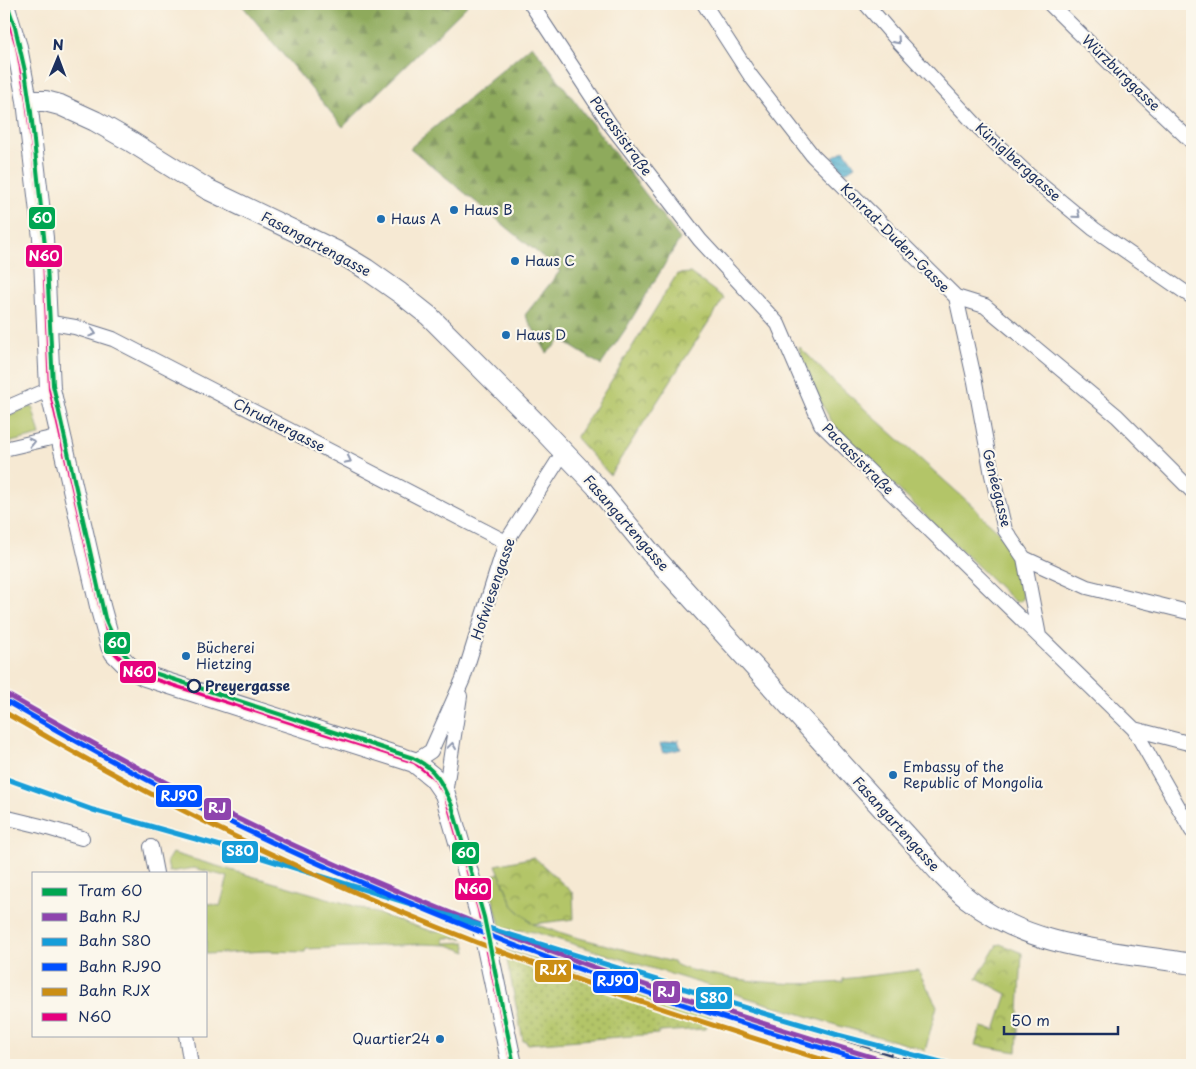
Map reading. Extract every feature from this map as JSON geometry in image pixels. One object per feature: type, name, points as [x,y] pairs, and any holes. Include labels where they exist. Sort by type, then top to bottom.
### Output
[{"type":"main road","points":[[4,5],[17,47],[27,101],[42,238],[50,389],[111,646],[129,667],[146,676],[414,762]]},
{"type":"main road","name":"Fasangartengasse","points":[[27,101],[45,101],[60,105],[95,121],[207,188],[321,244],[366,269],[429,316],[596,486],[650,552],[938,870],[967,899],[1003,922],[1051,941],[1192,964]]},
{"type":"main road","name":"Hofwiesengasse","points":[[414,762],[434,778],[445,794],[479,910],[512,1065]]},
{"type":"street","name":"Pacassistraße","points":[[531,4],[610,124],[700,240],[778,324],[821,424],[1134,729],[1192,832]]},
{"type":"street","name":"Konrad-Duden-Gasse","points":[[704,4],[750,75],[813,156],[956,297],[985,306],[1117,416],[1192,491]]},
{"type":"street","name":"Küniglberggasse","points":[[866,4],[977,126],[1030,176],[1094,229],[1192,296]]},
{"type":"street","name":"Würzburggasse","points":[[1050,4],[1192,142]]},
{"type":"street","name":"Genéegasse","points":[[956,297],[1003,520],[1006,530],[1024,558]]},
{"type":"street","name":"Chrudnergasse","points":[[46,322],[75,327],[113,339],[506,542]]},
{"type":"street","points":[[4,409],[50,389]]},
{"type":"street","points":[[4,449],[60,436]]},
{"type":"street","name":"Hofwiesengasse","points":[[414,762],[431,750],[462,679],[506,542],[564,453]]},
{"type":"street","points":[[1024,558],[1039,636]]},
{"type":"street","points":[[1024,558],[1087,587],[1192,613]]},
{"type":"street","name":"Hofwiesengasse","points":[[445,794],[462,679]]},
{"type":"street","points":[[1134,729],[1192,744]]},
{"type":"street","points":[[4,817],[82,838]]},
{"type":"street","points":[[151,847],[156,872]]},
{"type":"street","points":[[186,1036],[191,1065]]},
{"type":"green space","points":[[241,4],[469,4],[343,127]]},
{"type":"green space","points":[[532,45],[680,239],[625,330],[601,365],[561,340],[547,353],[525,315],[560,271],[410,148]]},
{"type":"green space","points":[[690,273],[724,298],[610,475],[576,438],[677,274]]},
{"type":"green space","points":[[800,347],[829,377],[997,530],[1011,554],[1023,598],[1018,602],[1014,601],[837,430],[821,403],[799,349]]},
{"type":"green space","points":[[32,406],[40,435],[7,443],[4,433],[4,417]]},
{"type":"green space","points":[[172,853],[351,905],[431,931],[443,931],[462,936],[463,938],[444,938],[444,943],[465,942],[467,952],[448,945],[423,944],[306,949],[305,952],[267,951],[208,954],[208,903],[220,906],[228,877],[194,868],[169,872],[167,861]]},
{"type":"green space","points":[[534,857],[573,893],[574,919],[533,924],[513,906],[496,865]]},
{"type":"green space","points":[[499,873],[513,906],[533,924],[575,937],[673,962],[693,970],[756,981],[808,984],[843,982],[843,979],[918,970],[937,1006],[925,1051],[534,932],[519,930],[518,932],[500,926],[489,884],[491,876]]},
{"type":"green space","points":[[1000,944],[1022,953],[1017,1052],[975,1045],[981,1027],[995,1030],[1007,994],[977,978],[997,945]]},
{"type":"green space","points":[[506,950],[712,1016],[705,1029],[527,1044],[526,1041],[523,1041]]},
{"type":"water","points":[[844,150],[855,166],[844,173],[833,157]]},
{"type":"water","points":[[678,740],[681,749],[663,753],[660,744]]},
{"type":"railway","points":[[766,1014],[928,1065]]},
{"type":"railway","points":[[825,1043],[895,1065]]},
{"type":"tram line","name":"60","points":[[7,4],[15,27],[25,71],[31,112],[47,265],[53,385],[105,618],[112,633],[123,653],[142,669],[413,758],[433,772],[442,784],[452,806],[484,917],[514,1065]]},
{"type":"rail line","name":"RJ","points":[[4,693],[118,757],[227,814],[427,904],[557,954],[654,988],[898,1065]]},
{"type":"rail line","name":"RJ90","points":[[4,700],[116,763],[223,819],[343,875],[424,909],[506,942],[644,992],[877,1065]]},
{"type":"rail line","name":"RJX","points":[[4,712],[137,787],[227,833],[366,897],[541,967],[720,1028],[840,1065]]},
{"type":"rail line","name":"S80","points":[[4,778],[93,810],[256,856],[766,1014],[952,1065]]},
{"type":"transit line","name":"N60","points":[[4,5],[17,47],[27,101],[43,238],[50,389],[111,646],[115,653],[129,667],[145,676],[414,762],[434,778],[445,794],[479,910],[512,1065]]},
{"type":"place","name":"Haus B","points":[[454,210]]},
{"type":"place","name":"Haus A","points":[[381,219]]},
{"type":"place","name":"Haus C","points":[[515,261]]},
{"type":"place","name":"Haus D","points":[[506,335]]},
{"type":"place","name":"Bücherei Hietzing","points":[[186,656]]},
{"type":"place","name":"Preyergasse","points":[[194,686]]},
{"type":"place","name":"Embassy of the Republic of Mongolia","points":[[893,775]]},
{"type":"place","name":"Quartier24","points":[[440,1039]]}]
